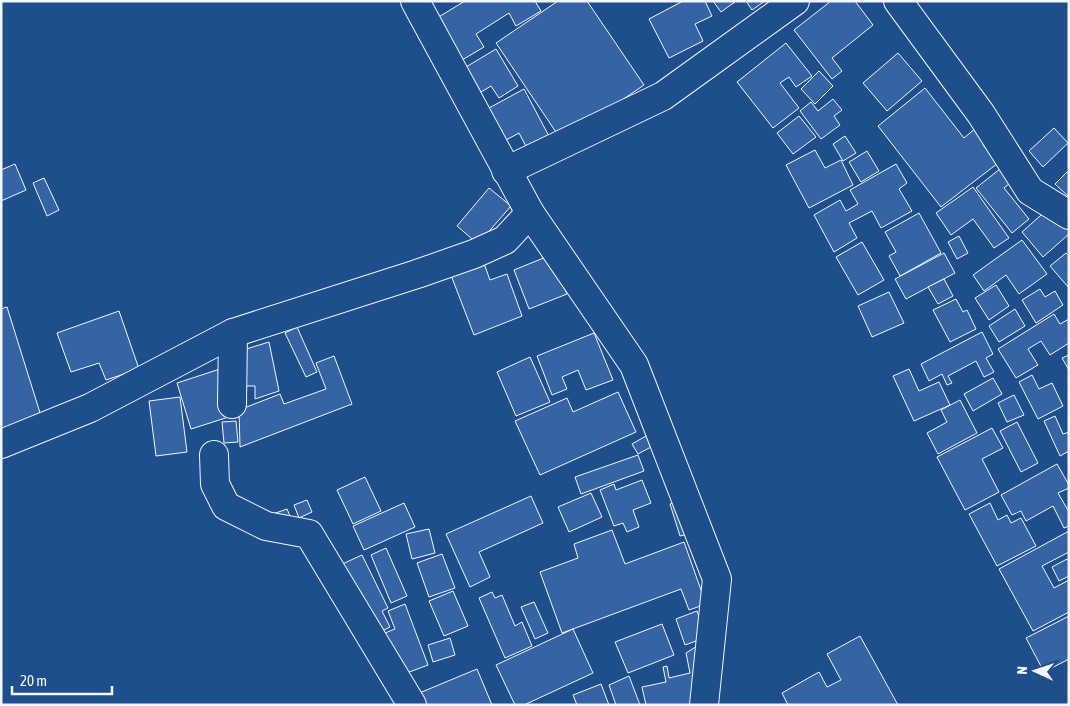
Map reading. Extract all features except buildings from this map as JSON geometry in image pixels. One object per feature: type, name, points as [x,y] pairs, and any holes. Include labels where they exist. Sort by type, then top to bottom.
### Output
[{"type":"street","points":[[415,1],[530,213],[634,365],[716,579],[704,705]]},
{"type":"street","points":[[506,171],[663,96],[795,1]]},
{"type":"street","points":[[898,1],[981,114],[1030,191],[1069,215]]},
{"type":"street","points":[[1,444],[90,408],[233,333],[474,254],[505,240],[530,213]]},
{"type":"street","points":[[232,404],[233,333]]},
{"type":"street","points":[[214,455],[215,484],[226,506],[266,526],[309,534],[412,705]]}]
